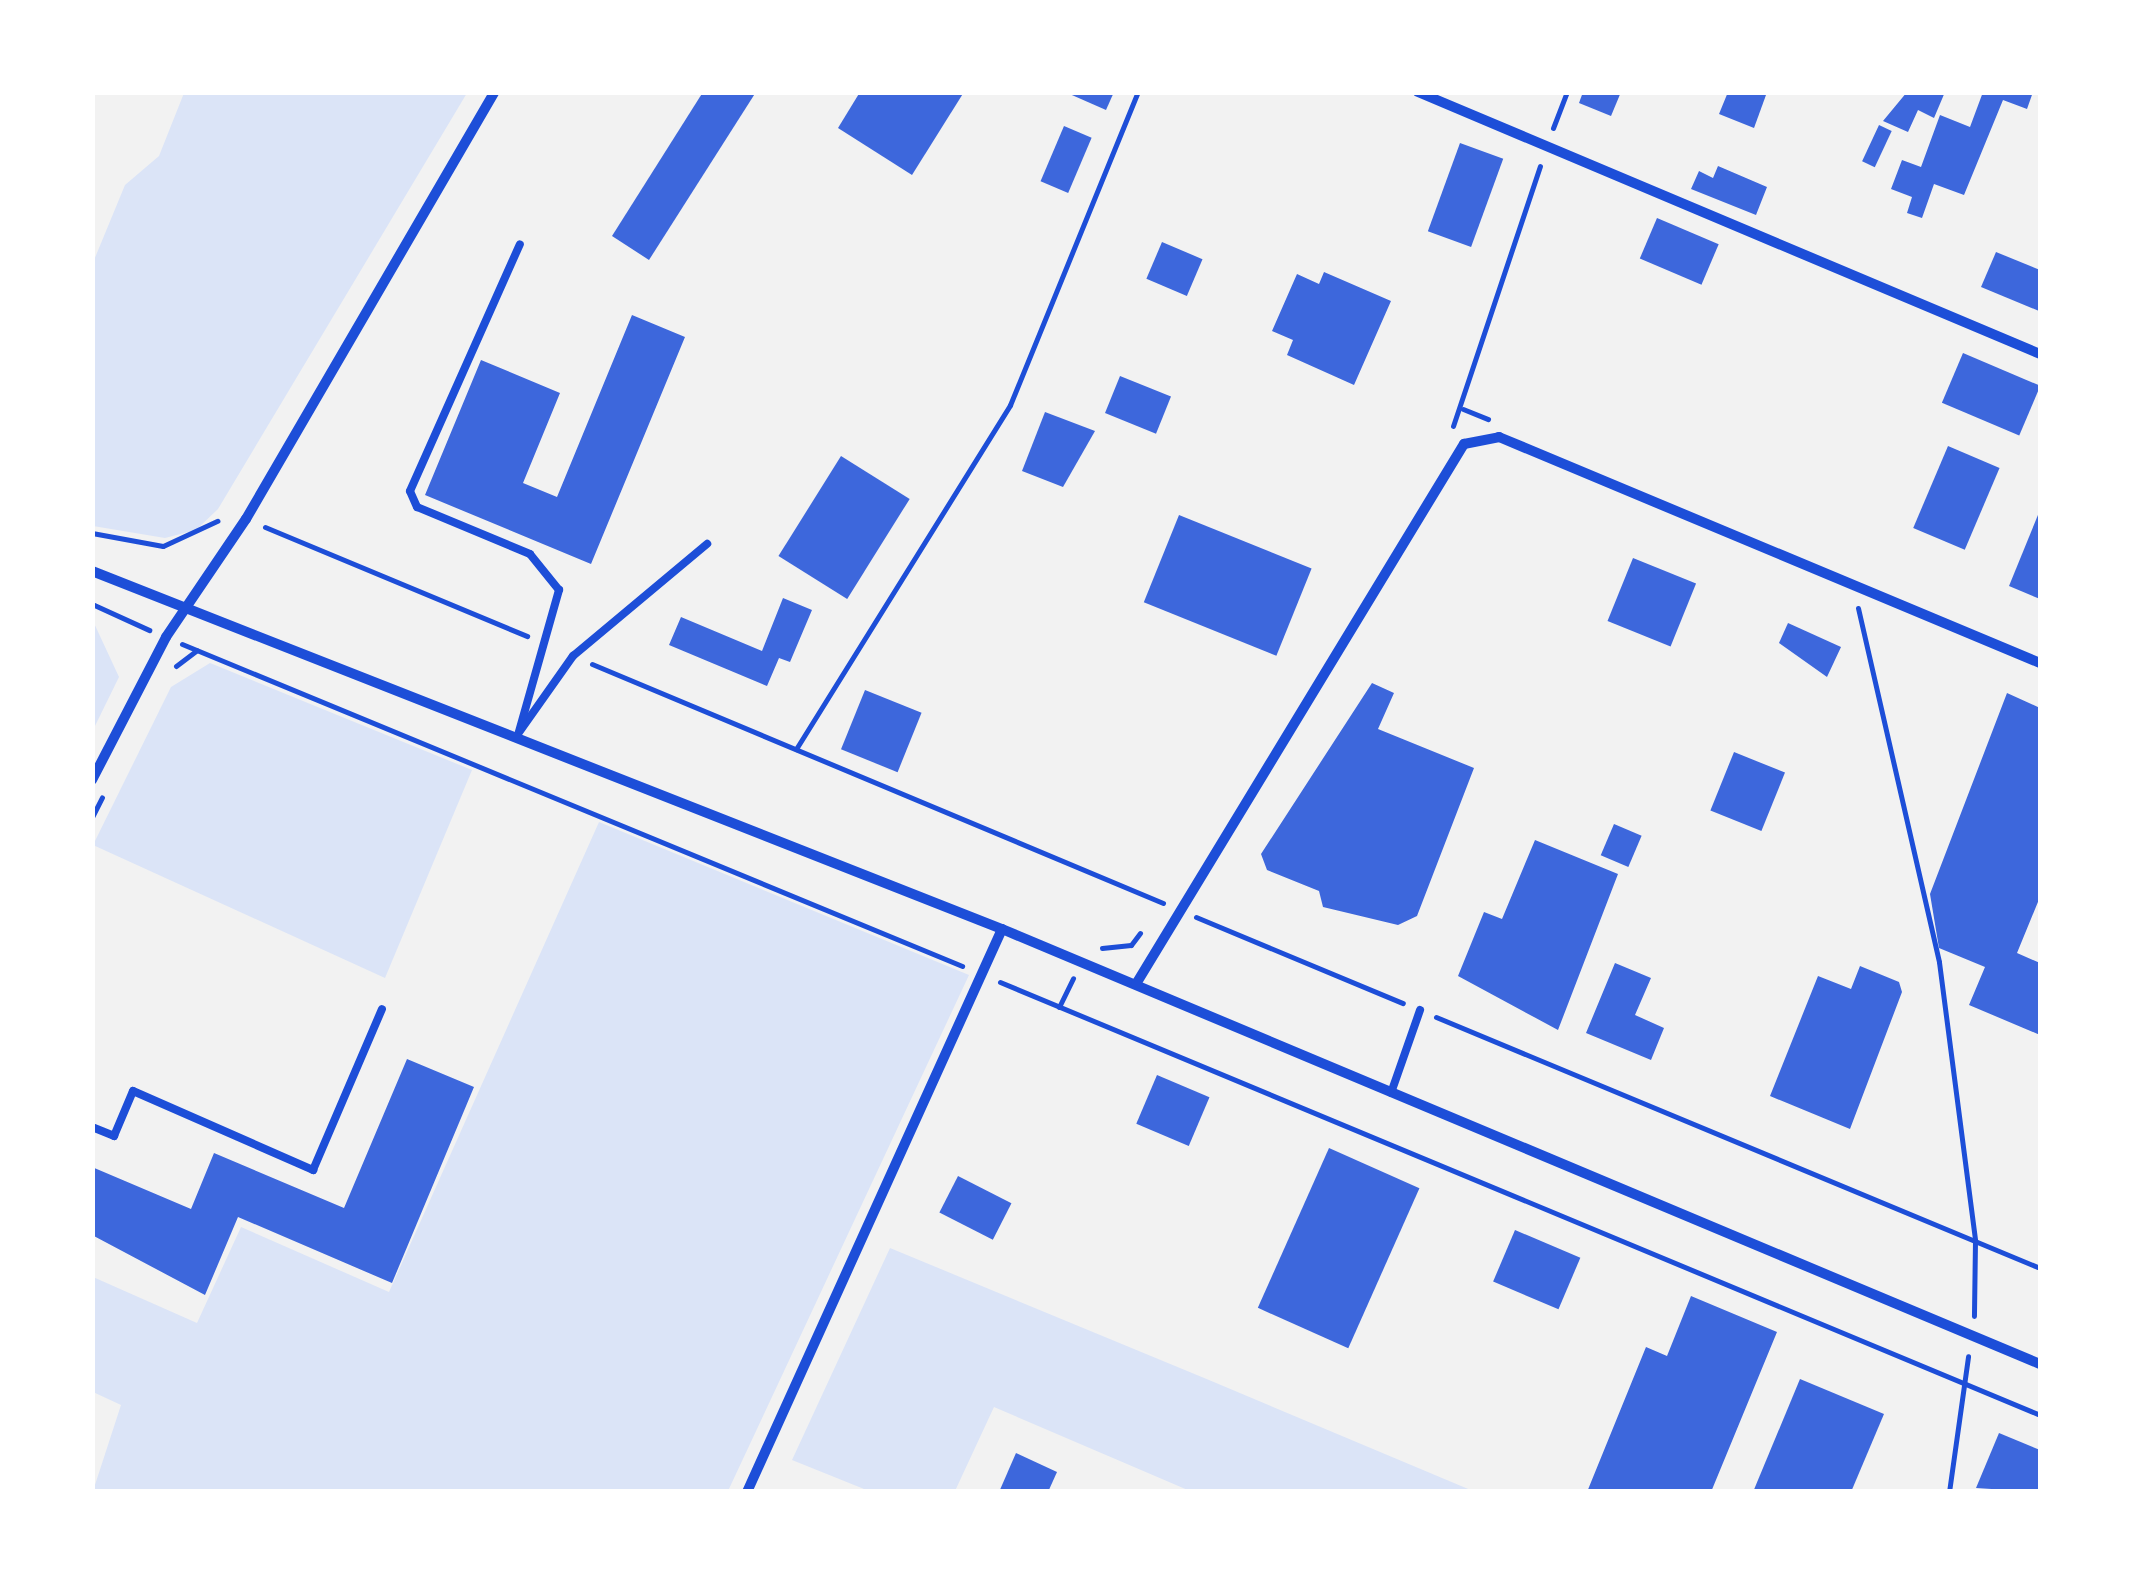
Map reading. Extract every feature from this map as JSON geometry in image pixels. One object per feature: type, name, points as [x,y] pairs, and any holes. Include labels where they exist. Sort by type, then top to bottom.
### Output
[{"type":"street","points":[[92,780],[166,637],[194,605],[246,519],[495,92]]},
{"type":"street","points":[[1418,92],[2040,354]]},
{"type":"street","points":[[1136,984],[1464,444],[1499,437],[2040,663]]},
{"type":"street","points":[[92,571],[194,605],[1002,929],[2040,1364]]},
{"type":"street","points":[[747,1492],[1002,929]]},
{"type":"lane","points":[[518,735],[541,642],[559,590],[530,554],[416,506],[410,491],[520,244]]},
{"type":"lane","points":[[518,735],[572,656],[708,544]]},
{"type":"lane","points":[[92,1127],[114,1136],[133,1091],[313,1170],[382,1010]]},
{"type":"lane","points":[[1391,1093],[1420,1010]]},
{"type":"path","points":[[796,749],[1010,404],[1138,92]]},
{"type":"path","points":[[1442,443],[1463,409],[1567,92]]},
{"type":"path","points":[[92,534],[163,546],[209,531],[226,511],[541,642]]},
{"type":"path","points":[[1852,584],[1940,962],[1976,1241],[1974,1336],[1962,1381],[1949,1492]]},
{"type":"path","points":[[92,604],[2040,1415]]},
{"type":"path","points":[[572,656],[2040,1268]]},
{"type":"path","points":[[1059,1006],[1089,949],[1130,945],[1173,886]]},
{"type":"shaded area","points":[[184,93],[467,93],[218,509],[196,530],[165,538],[93,526],[92,265],[125,185],[159,156]]},
{"type":"shaded area","points":[[93,621],[119,677],[93,730]]},
{"type":"shaded area","points":[[210,663],[472,770],[385,978],[93,845],[171,687]]},
{"type":"shaded area","points":[[599,822],[969,975],[728,1491],[93,1491],[121,1405],[93,1392],[93,1277],[197,1323],[241,1227],[389,1292]]},
{"type":"shaded area","points":[[890,1248],[1473,1491],[1190,1491],[994,1407],[955,1491],[869,1491],[792,1460]]},
{"type":"building","points":[[703,92],[756,92],[649,260],[612,236]]},
{"type":"building","points":[[860,92],[964,92],[912,175],[838,128]]},
{"type":"building","points":[[1065,92],[1114,92],[1106,110]]},
{"type":"building","points":[[1583,92],[1621,92],[1611,116],[1579,103]]},
{"type":"building","points":[[1728,92],[1766,95],[1754,128],[1719,114]]},
{"type":"building","points":[[1907,92],[1945,92],[1934,118],[1918,110],[1908,132],[1883,121]]},
{"type":"building","points":[[1983,92],[2033,92],[2027,109],[2003,100],[1964,195],[1934,184],[1922,218],[1907,213],[1912,197],[1891,189],[1902,160],[1921,167],[1940,115],[1970,127]]},
{"type":"building","points":[[1879,125],[1892,131],[1875,167],[1862,161]]},
{"type":"building","points":[[1064,126],[1092,138],[1068,193],[1041,181]]},
{"type":"building","points":[[1460,143],[1503,159],[1471,247],[1428,231]]},
{"type":"building","points":[[1718,166],[1767,187],[1756,215],[1691,189],[1699,171],[1713,178]]},
{"type":"building","points":[[1657,218],[1719,244],[1701,285],[1640,259]]},
{"type":"building","points":[[1162,242],[1203,259],[1187,296],[1146,279]]},
{"type":"building","points":[[1996,252],[2040,270],[2039,311],[1981,287]]},
{"type":"building","points":[[1324,272],[1391,301],[1354,385],[1287,355],[1293,340],[1272,331],[1297,274],[1319,284]]},
{"type":"building","points":[[632,315],[685,337],[591,564],[425,495],[481,360],[560,393],[523,483],[557,497]]},
{"type":"building","points":[[1963,353],[2040,386],[2019,436],[1942,403]]},
{"type":"building","points":[[1120,376],[1171,397],[1156,434],[1105,413]]},
{"type":"building","points":[[1045,412],[1095,431],[1063,487],[1022,471]]},
{"type":"building","points":[[1948,446],[2000,468],[1965,550],[1913,528]]},
{"type":"building","points":[[841,456],[910,499],[847,599],[778,556]]},
{"type":"building","points":[[2040,510],[2040,599],[2009,586]]},
{"type":"building","points":[[1179,515],[1312,569],[1276,656],[1144,602]]},
{"type":"building","points":[[1633,558],[1696,583],[1671,647],[1608,621]]},
{"type":"building","points":[[783,598],[812,610],[790,662],[779,658],[767,686],[669,645],[681,617],[762,651]]},
{"type":"building","points":[[1788,623],[1841,647],[1827,677],[1779,643]]},
{"type":"building","points":[[1372,683],[1394,693],[1378,729],[1474,768],[1417,916],[1398,925],[1323,907],[1319,891],[1267,870],[1261,854]]},
{"type":"building","points":[[865,690],[922,713],[898,772],[841,749]]},
{"type":"building","points":[[2007,693],[2040,708],[2040,897],[2017,953],[2040,963],[2040,1035],[1969,1005],[1985,967],[1939,948],[1930,894]]},
{"type":"building","points":[[1734,752],[1785,773],[1761,831],[1710,810]]},
{"type":"building","points":[[1614,824],[1642,836],[1628,867],[1601,855]]},
{"type":"building","points":[[1535,840],[1618,874],[1558,1030],[1458,976],[1484,912],[1502,919]]},
{"type":"building","points":[[1615,963],[1651,978],[1635,1015],[1664,1028],[1651,1060],[1586,1033]]},
{"type":"building","points":[[1860,966],[1899,982],[1902,992],[1850,1129],[1770,1096],[1818,976],[1851,989]]},
{"type":"building","points":[[407,1059],[474,1087],[392,1283],[238,1217],[205,1295],[92,1235],[92,1167],[191,1209],[214,1153],[344,1208]]},
{"type":"building","points":[[1157,1075],[1209,1097],[1189,1146],[1136,1124]]},
{"type":"building","points":[[1329,1148],[1419,1188],[1348,1348],[1258,1308]]},
{"type":"building","points":[[958,1176],[1011,1203],[993,1240],[939,1213]]},
{"type":"building","points":[[1515,1230],[1580,1258],[1558,1309],[1493,1282]]},
{"type":"building","points":[[1691,1296],[1777,1332],[1711,1492],[1587,1492],[1646,1347],[1667,1356]]},
{"type":"building","points":[[1800,1379],[1884,1414],[1851,1492],[1753,1492]]},
{"type":"building","points":[[1999,1433],[2040,1450],[2040,1492],[1976,1488]]},
{"type":"building","points":[[1016,1453],[1057,1472],[1048,1492],[999,1492]]}]
